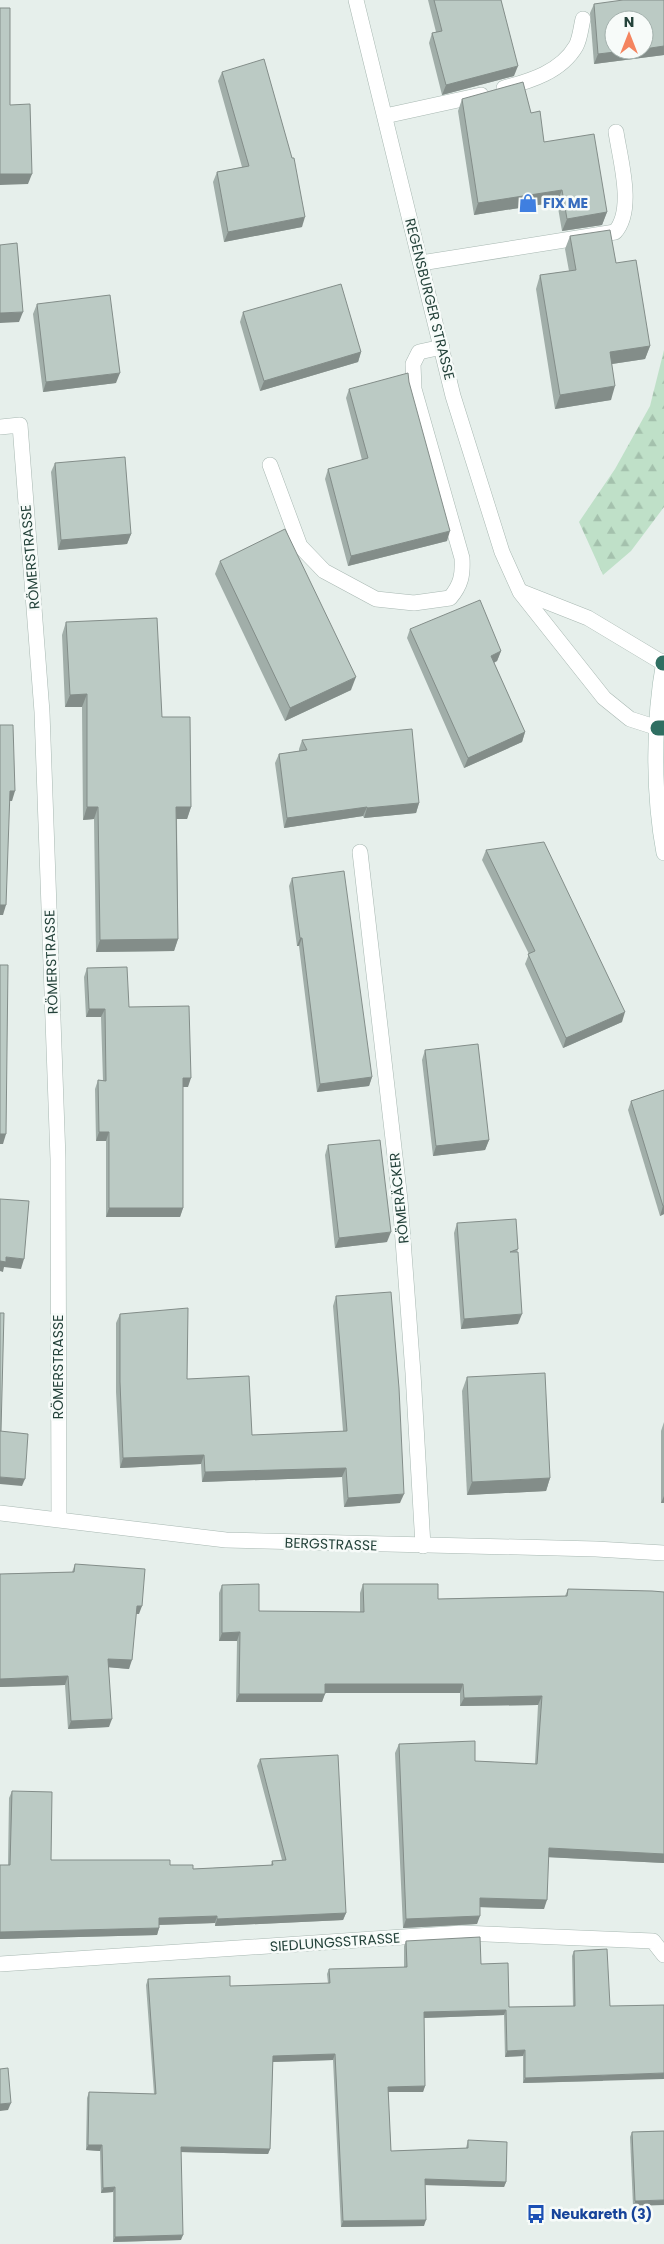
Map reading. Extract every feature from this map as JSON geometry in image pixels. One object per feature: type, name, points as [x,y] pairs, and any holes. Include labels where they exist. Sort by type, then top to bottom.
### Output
[{"type":"street","name":"REGENSBURGER STRASSE","points":[[356,0],[422,263],[453,396],[502,552],[520,592],[604,698],[630,719],[661,728]]},
{"type":"street","points":[[385,116],[474,97],[530,81],[557,67],[576,46],[582,20]]},
{"type":"street","points":[[422,263],[615,232],[621,226],[624,216],[625,194],[616,132]]},
{"type":"street","points":[[270,465],[300,546],[324,571],[376,599],[414,603],[450,598],[460,587],[463,573],[462,558],[414,389],[413,364],[419,352],[442,347]]},
{"type":"street","name":"RÖMERSTRASSE","points":[[0,427],[20,425],[42,712],[58,1159],[59,1519]]},
{"type":"street","points":[[520,592],[588,618],[664,663],[657,804],[664,853]]},
{"type":"street","name":"RÖMERÄCKER","points":[[360,852],[400,1200],[423,1546]]},
{"type":"street","name":"BERGSTRASSE","points":[[0,1512],[226,1540],[596,1549],[664,1553]]},
{"type":"street","name":"SIEDLUNGSSTRASSE","points":[[0,1964],[462,1934],[653,1941],[664,1955]]},
{"type":"green space","points":[[664,350],[664,507],[631,551],[603,575],[579,522],[615,469],[650,406]]},
{"type":"building","points":[[434,0],[501,0],[518,66],[446,85],[432,33],[442,31]]},
{"type":"building","points":[[623,0],[664,0],[664,46],[654,48],[654,10],[604,10],[604,53],[598,54],[594,4]]},
{"type":"building","points":[[0,8],[10,8],[10,105],[30,104],[32,174],[0,174]]},
{"type":"building","points":[[264,59],[292,158],[294,158],[305,217],[228,232],[217,172],[249,166],[222,72]]},
{"type":"building","points":[[523,82],[531,113],[540,111],[544,142],[594,134],[607,212],[567,219],[562,190],[478,203],[462,99]]},
{"type":"building","points":[[610,230],[616,263],[636,260],[650,346],[610,352],[615,386],[560,395],[540,275],[576,270],[570,236]]},
{"type":"building","points":[[17,243],[23,312],[0,313],[0,245]]},
{"type":"building","points":[[341,284],[361,352],[264,381],[243,312]]},
{"type":"building","points":[[110,295],[120,373],[46,382],[37,304]]},
{"type":"building","points":[[408,373],[450,531],[351,556],[328,469],[368,458],[349,389]]},
{"type":"building","points":[[125,457],[131,534],[61,540],[55,463]]},
{"type":"building","points":[[285,529],[356,677],[290,708],[220,561]]},
{"type":"building","points":[[480,600],[501,651],[491,656],[525,732],[468,758],[410,629]]},
{"type":"building","points":[[157,618],[162,717],[190,717],[191,807],[176,807],[178,939],[100,940],[98,807],[87,807],[87,694],[70,695],[66,622]]},
{"type":"building","points":[[0,725],[13,725],[15,791],[10,791],[6,905],[0,905]]},
{"type":"building","points":[[412,729],[419,803],[367,807],[287,818],[279,754],[307,750],[302,740]]},
{"type":"building","points":[[544,842],[625,1012],[566,1038],[528,954],[535,951],[486,850]]},
{"type":"building","points":[[344,871],[372,1077],[320,1084],[302,938],[300,938],[292,878]]},
{"type":"building","points":[[0,965],[8,965],[6,1134],[0,1134]]},
{"type":"building","points":[[127,967],[129,1007],[189,1006],[191,1078],[183,1078],[183,1208],[109,1208],[109,1132],[99,1132],[98,1080],[106,1081],[105,1009],[89,1009],[87,968]]},
{"type":"building","points":[[478,1044],[489,1140],[436,1146],[425,1050]]},
{"type":"building","points":[[664,1090],[664,1206],[663,1206],[631,1101]]},
{"type":"building","points":[[380,1140],[391,1232],[339,1238],[328,1145]]},
{"type":"building","points":[[0,1199],[29,1201],[24,1259],[6,1257],[6,1262],[0,1261]]},
{"type":"building","points":[[516,1219],[518,1249],[510,1252],[518,1252],[522,1314],[464,1319],[457,1223]]},
{"type":"building","points":[[391,1292],[399,1388],[404,1494],[348,1498],[346,1468],[205,1472],[204,1455],[123,1458],[120,1314],[188,1308],[187,1379],[249,1376],[252,1435],[347,1431],[336,1296]]},
{"type":"building","points":[[0,1313],[4,1313],[1,1431],[0,1431]]},
{"type":"building","points":[[545,1373],[550,1478],[472,1482],[467,1377]]},
{"type":"building","points":[[0,1431],[28,1434],[25,1479],[0,1477]]},
{"type":"building","points":[[75,1564],[145,1569],[142,1606],[137,1606],[132,1660],[108,1659],[112,1719],[71,1721],[68,1676],[0,1679],[0,1574],[74,1572]]},
{"type":"building","points":[[259,1584],[259,1611],[364,1612],[363,1584],[438,1584],[438,1599],[567,1596],[568,1589],[664,1592],[664,1854],[549,1848],[547,1900],[480,1898],[480,1916],[406,1919],[399,1744],[475,1741],[475,1761],[537,1764],[542,1696],[464,1698],[463,1684],[325,1684],[325,1694],[239,1694],[240,1632],[222,1633],[222,1585]]},
{"type":"building","points":[[338,1755],[346,1913],[217,1919],[217,1916],[159,1918],[159,1928],[0,1932],[0,1865],[10,1865],[12,1791],[52,1792],[51,1860],[170,1860],[170,1865],[193,1865],[193,1869],[273,1865],[272,1861],[286,1860],[260,1759]]},
{"type":"building","points":[[480,1937],[481,1964],[508,1963],[509,2007],[575,2006],[574,1951],[607,1949],[610,2006],[664,2005],[664,2073],[525,2078],[525,2050],[507,2051],[506,2010],[424,2012],[425,2086],[388,2087],[391,2151],[468,2148],[468,2140],[507,2142],[506,2182],[425,2179],[426,2220],[343,2221],[335,2054],[273,2056],[270,2149],[181,2147],[183,2235],[115,2237],[115,2187],[103,2188],[102,2145],[88,2145],[89,2092],[156,2094],[148,1979],[230,1976],[230,1986],[330,1983],[329,1969],[407,1967],[406,1941]]},
{"type":"building","points":[[8,2068],[11,2103],[0,2104],[0,2069]]},
{"type":"building","points":[[664,2131],[664,2200],[635,2201],[632,2132]]},
{"type":"place","name":"FIX ME","points":[[528,203]]},
{"type":"place","name":"Neukareth (3)","points":[[536,2214]]}]
